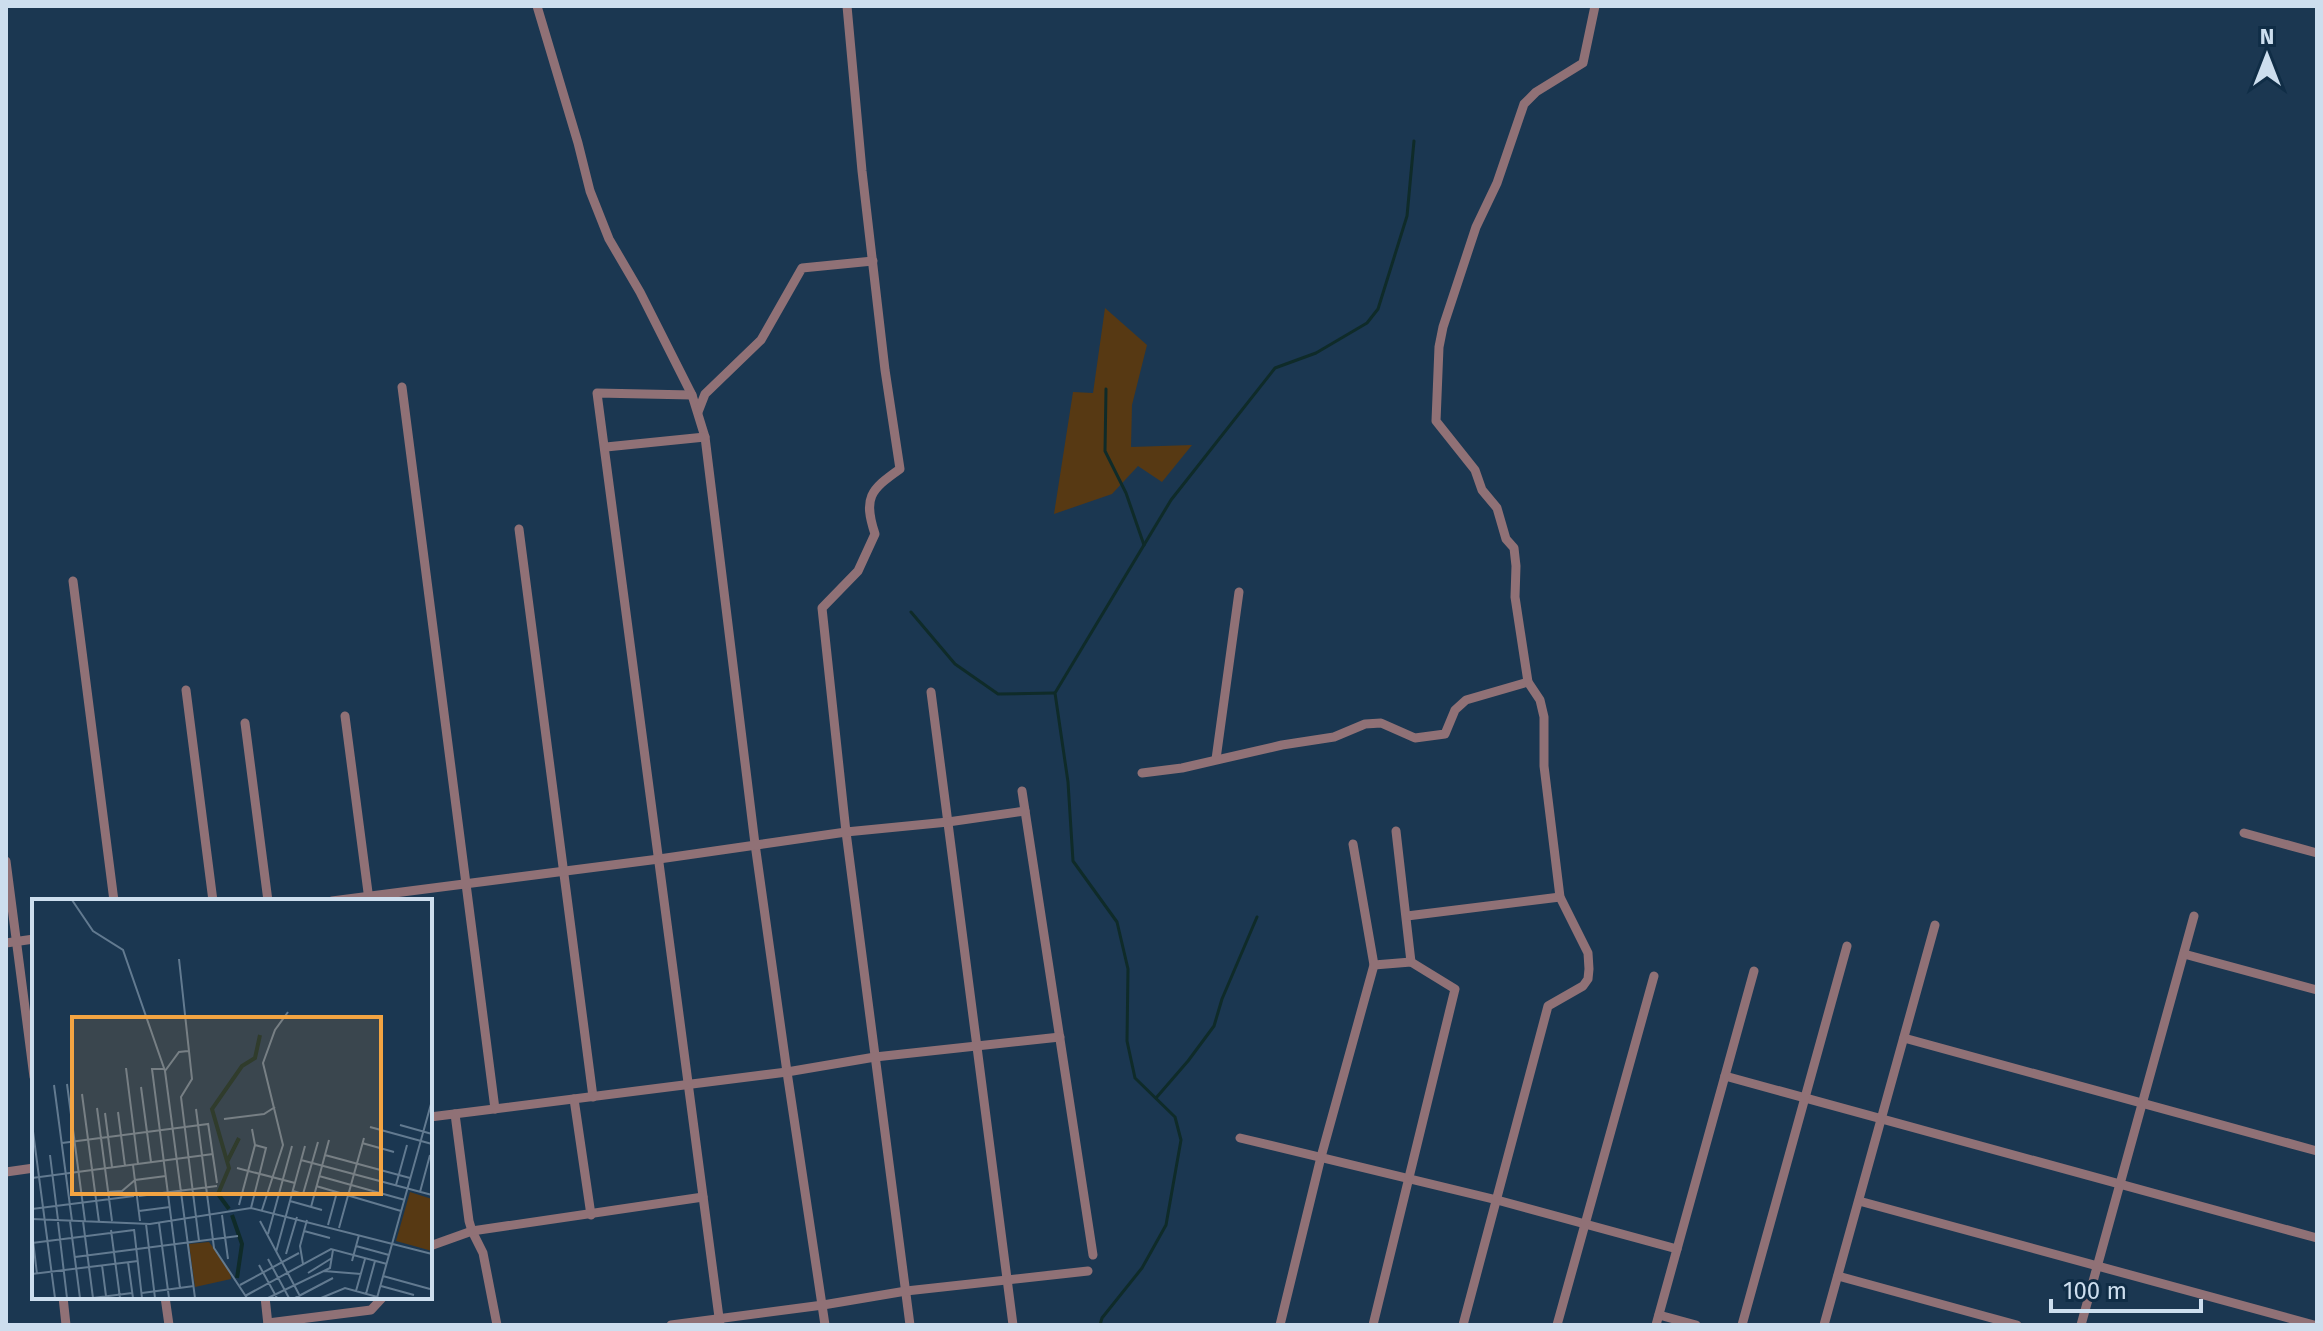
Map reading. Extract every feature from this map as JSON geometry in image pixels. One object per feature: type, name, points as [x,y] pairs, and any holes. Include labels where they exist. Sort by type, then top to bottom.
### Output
[{"type":"street","points":[[537,6],[590,191],[609,239],[640,292],[692,395],[705,437],[755,844],[825,1325]]},
{"type":"street","points":[[847,6],[862,171],[900,469],[875,486],[868,511],[875,534],[858,571],[822,608],[846,832],[910,1325]]},
{"type":"street","points":[[1463,1325],[1548,1006],[1583,986],[1588,979],[1588,953],[1560,897],[1544,766],[1544,717],[1540,700],[1528,682],[1515,597],[1514,548],[1506,539],[1497,508],[1482,490],[1475,470],[1436,421],[1439,347],[1476,227],[1497,183],[1524,104],[1536,92],[1583,63],[1595,6]]},
{"type":"street","points":[[698,412],[705,394],[761,340],[802,268],[873,261]]},
{"type":"street","points":[[402,387],[495,1109]]},
{"type":"street","points":[[692,395],[597,393],[719,1322]]},
{"type":"street","points":[[606,447],[705,437]]},
{"type":"street","points":[[519,529],[593,1097]]},
{"type":"street","points":[[73,581],[114,899]]},
{"type":"street","points":[[1216,759],[1239,592]]},
{"type":"street","points":[[1142,773],[1182,768],[1282,745],[1334,737],[1365,724],[1381,723],[1415,738],[1445,734],[1455,710],[1466,700],[1528,682]]},
{"type":"street","points":[[186,690],[213,899]]},
{"type":"street","points":[[931,692],[1013,1325]]},
{"type":"street","points":[[345,716],[368,899],[755,844],[1025,811]]},
{"type":"street","points":[[245,723],[268,899]]},
{"type":"street","points":[[1022,791],[1093,1255]]},
{"type":"street","points":[[1396,831],[1411,962]]},
{"type":"street","points":[[2244,833],[2317,853]]},
{"type":"street","points":[[1280,1325],[1321,1157],[1374,965],[1353,844]]},
{"type":"street","points":[[6,861],[11,942],[32,1065]]},
{"type":"street","points":[[1407,916],[1560,897]]},
{"type":"street","points":[[2081,1325],[2194,916]]},
{"type":"street","points":[[1824,1325],[1935,925]]},
{"type":"street","points":[[11,942],[32,939]]},
{"type":"street","points":[[1742,1325],[1847,946]]},
{"type":"street","points":[[2184,954],[2317,990]]},
{"type":"street","points":[[1373,1325],[1455,989],[1411,962],[1374,965]]},
{"type":"street","points":[[1696,1325],[1658,1320],[1754,971]]},
{"type":"street","points":[[1557,1325],[1654,976]]},
{"type":"street","points":[[432,1117],[787,1072],[875,1057],[1060,1037]]},
{"type":"street","points":[[1904,1038],[2317,1151]]},
{"type":"street","points":[[1725,1076],[2317,1238]]},
{"type":"street","points":[[574,1099],[591,1215]]},
{"type":"street","points":[[455,1114],[472,1231],[483,1253],[497,1325]]},
{"type":"street","points":[[1240,1138],[1497,1200],[1677,1249]]},
{"type":"street","points":[[6,1172],[32,1168]]},
{"type":"street","points":[[432,1245],[472,1231],[703,1197]]},
{"type":"street","points":[[1859,1201],[2314,1325]]},
{"type":"street","points":[[671,1325],[719,1322],[906,1291],[1088,1271]]},
{"type":"street","points":[[1838,1276],[1995,1322],[2017,1325]]},
{"type":"street","points":[[63,1299],[66,1325]]},
{"type":"street","points":[[165,1299],[169,1325]]},
{"type":"street","points":[[265,1299],[268,1324],[371,1310],[381,1299]]},
{"type":"shaded area","points":[[1105,308],[1147,345],[1132,405],[1131,447],[1192,445],[1162,482],[1138,466],[1112,494],[1054,514],[1073,392],[1093,393]]},
{"type":"waterway","points":[[1100,1325],[1102,1318],[1142,1268],[1166,1225],[1181,1140],[1175,1117],[1135,1078],[1127,1041],[1128,969],[1117,922],[1073,861],[1068,782],[1055,693],[1171,500],[1275,368],[1316,353],[1367,323],[1378,309],[1407,216],[1414,141]]},
{"type":"waterway","points":[[1106,389],[1105,451],[1126,493],[1144,545]]},
{"type":"waterway","points":[[911,612],[955,664],[998,694],[1054,693]]},
{"type":"waterway","points":[[1156,1098],[1214,1026],[1222,999],[1257,917]]}]
